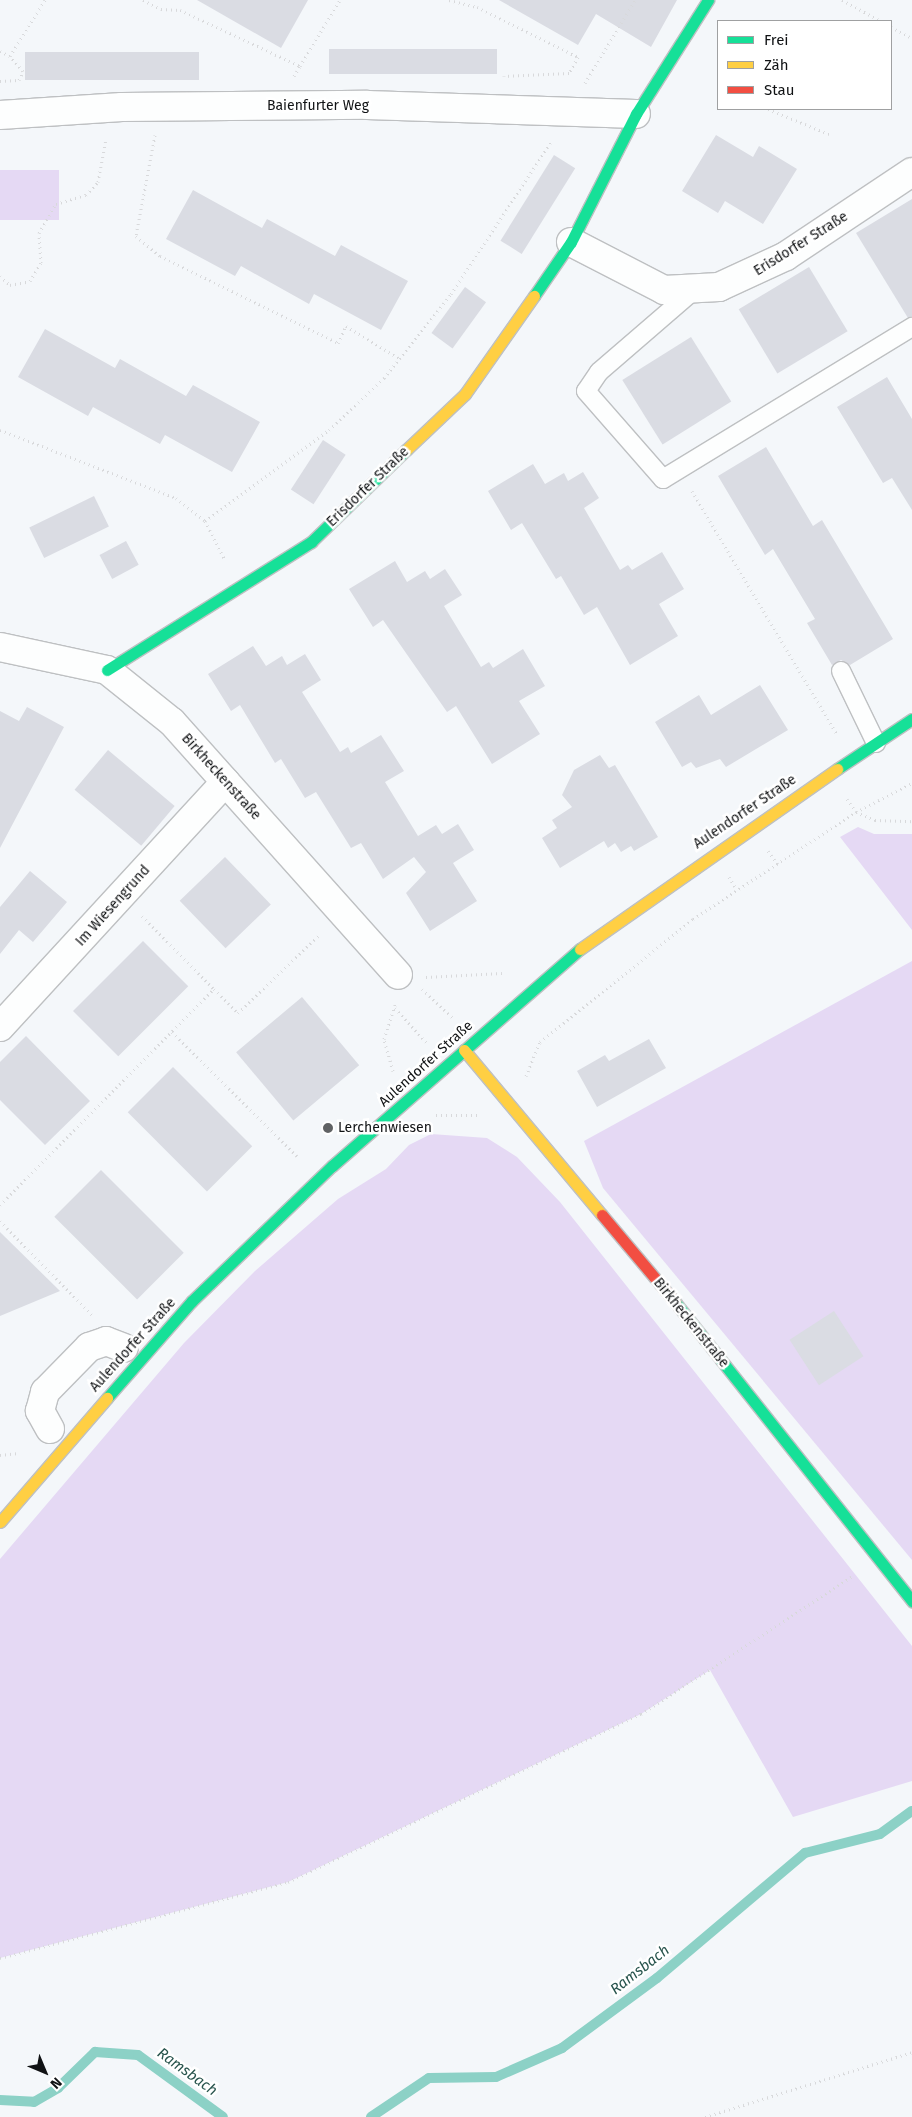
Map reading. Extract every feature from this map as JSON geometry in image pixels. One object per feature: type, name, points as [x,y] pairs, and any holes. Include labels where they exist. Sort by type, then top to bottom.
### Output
[{"type":"street","name":"Erisdorfer Straße","points":[[107,670],[311,542],[466,394],[571,242],[636,114],[708,0]]},
{"type":"street","name":"Baienfurter Weg","points":[[0,115],[107,108],[367,105],[636,114]]},
{"type":"street","name":"Erisdorfer Straße","points":[[571,242],[664,290],[694,290],[749,276],[912,172]]},
{"type":"street","name":"Birkheckenstraße","points":[[0,646],[107,670],[172,722],[398,975]]},
{"type":"street","name":"Aulendorfer Straße","points":[[0,1522],[192,1301],[332,1166],[448,1065],[556,967],[654,893],[912,719]]},
{"type":"street","name":"Im Wiesengrund","points":[[0,1027],[224,782]]},
{"type":"street","name":"Birkheckenstraße","points":[[464,1050],[503,1094],[912,1601]]},
{"type":"street","points":[[50,1429],[40,1411],[46,1392],[89,1347],[106,1341],[124,1348]]},
{"type":"lane","points":[[694,290],[599,372],[586,391],[663,479],[912,328]]},
{"type":"lane","points":[[840,671],[876,743]]},
{"type":"path","points":[[10,56],[45,0]]},
{"type":"path","points":[[143,0],[161,9],[180,10],[300,66],[340,0]]},
{"type":"path","points":[[449,0],[478,7],[578,57],[569,73],[504,76],[508,110]]},
{"type":"path","points":[[205,521],[329,430],[400,359],[451,294],[551,143],[566,112],[635,0]]},
{"type":"path","points":[[842,0],[879,20]]},
{"type":"path","points":[[892,28],[912,38]]},
{"type":"path","points":[[0,51],[10,56],[23,71],[19,80],[0,81]]},
{"type":"path","points":[[160,107],[136,236],[160,256],[338,343],[346,326],[400,359]]},
{"type":"path","points":[[0,276],[10,284],[30,281],[40,263],[39,233],[56,204],[86,195],[98,182],[106,153],[107,108]]},
{"type":"path","points":[[770,110],[829,134]]},
{"type":"path","points":[[0,430],[176,498],[205,521],[242,585]]},
{"type":"path","points":[[678,470],[828,718]]},
{"type":"path","points":[[448,1065],[396,1008],[384,1039],[388,1061],[413,1096],[432,1115],[477,1117],[530,1072],[540,1042],[693,919],[856,812],[912,783]]},
{"type":"path","points":[[856,812],[876,820],[912,821]]},
{"type":"path","points":[[151,926],[238,1013],[343,912]]},
{"type":"path","points":[[398,975],[507,972]]},
{"type":"path","points":[[398,975],[433,995],[456,1022],[464,1050]]},
{"type":"path","points":[[0,1205],[214,989]]},
{"type":"path","points":[[172,1032],[302,1162]]},
{"type":"path","points":[[0,1221],[60,1282]]},
{"type":"path","points":[[0,1958],[288,1882],[641,1714],[878,1559]]},
{"type":"path","points":[[705,2117],[912,2052]]},
{"type":"shaded area","points":[[0,170],[59,170],[59,220],[0,220]]},
{"type":"shaded area","points":[[858,827],[874,834],[912,834],[912,930],[840,837]]},
{"type":"shaded area","points":[[912,961],[912,1560],[603,1188],[584,1141]]},
{"type":"shaded area","points":[[431,1134],[487,1138],[517,1157],[560,1202],[912,1646],[912,1781],[793,1817],[710,1670],[641,1714],[288,1882],[0,1958],[0,1559],[184,1343],[255,1271],[338,1199],[386,1169],[409,1145]]},
{"type":"building","points":[[197,0],[308,0],[281,48]]},
{"type":"building","points":[[499,0],[677,0],[651,47],[596,14],[578,45]]},
{"type":"building","points":[[329,49],[497,49],[497,74],[329,74]]},
{"type":"building","points":[[25,52],[199,52],[199,80],[25,80]]},
{"type":"building","points":[[716,135],[753,157],[759,146],[797,169],[763,224],[725,201],[718,213],[682,191]]},
{"type":"building","points":[[554,155],[575,168],[522,254],[500,241]]},
{"type":"building","points":[[193,190],[262,228],[267,219],[335,256],[341,245],[408,281],[381,330],[314,294],[309,304],[241,266],[235,276],[166,239]]},
{"type":"building","points":[[912,199],[912,316],[908,318],[856,233]]},
{"type":"building","points":[[809,267],[848,331],[777,374],[739,309]]},
{"type":"building","points":[[465,287],[486,302],[453,348],[431,333]]},
{"type":"building","points":[[45,329],[115,368],[120,359],[186,396],[193,385],[260,422],[232,472],[165,435],[160,444],[93,407],[88,416],[18,377]]},
{"type":"building","points":[[691,337],[731,401],[663,444],[622,380]]},
{"type":"building","points":[[887,377],[912,419],[912,510],[892,478],[883,483],[837,407]]},
{"type":"building","points":[[323,440],[346,455],[314,504],[291,489]]},
{"type":"building","points":[[766,447],[813,526],[822,520],[893,639],[850,665],[841,660],[832,665],[807,623],[815,619],[773,549],[765,555],[718,476]]},
{"type":"building","points":[[533,464],[545,484],[564,473],[568,481],[583,472],[599,498],[584,508],[620,570],[628,565],[632,570],[662,552],[684,589],[659,604],[678,636],[630,665],[597,607],[584,615],[561,576],[556,579],[522,523],[511,530],[488,491]]},
{"type":"building","points":[[94,496],[109,527],[44,558],[29,528]]},
{"type":"building","points":[[126,541],[139,565],[112,579],[100,555]]},
{"type":"building","points":[[395,561],[407,582],[425,571],[430,579],[445,569],[462,595],[444,606],[481,667],[489,662],[493,668],[523,649],[545,686],[519,701],[540,734],[492,764],[456,706],[447,712],[383,620],[373,627],[349,589]]},
{"type":"building","points":[[253,646],[266,666],[282,656],[287,665],[305,654],[321,680],[302,692],[340,752],[348,747],[351,753],[381,735],[404,771],[385,782],[418,836],[436,825],[442,834],[458,824],[474,850],[453,863],[477,901],[430,931],[406,893],[426,872],[414,857],[383,879],[361,843],[351,848],[316,792],[305,798],[281,759],[275,763],[240,705],[231,711],[208,674]]},
{"type":"building","points":[[760,685],[788,730],[726,767],[720,759],[696,768],[691,762],[682,767],[655,722],[699,695],[711,715]]},
{"type":"building","points":[[27,707],[64,727],[0,848],[0,711],[19,721]]},
{"type":"building","points":[[108,750],[175,806],[141,846],[75,790]]},
{"type":"building","points":[[600,755],[609,768],[615,765],[658,837],[634,851],[631,846],[621,852],[615,843],[608,848],[604,841],[560,868],[542,838],[557,828],[552,820],[572,807],[562,795],[574,770]]},
{"type":"building","points":[[225,857],[271,904],[226,948],[180,901]]},
{"type":"building","points":[[30,871],[67,902],[33,942],[19,930],[0,954],[0,907]]},
{"type":"building","points":[[143,941],[188,986],[118,1056],[73,1011]]},
{"type":"building","points":[[302,997],[359,1065],[293,1120],[236,1052]]},
{"type":"building","points":[[26,1036],[90,1101],[45,1145],[0,1100],[0,1062]]},
{"type":"building","points":[[649,1039],[666,1068],[597,1107],[577,1071],[605,1055],[609,1061]]},
{"type":"building","points":[[173,1067],[252,1146],[207,1191],[128,1112]]},
{"type":"building","points":[[101,1170],[184,1253],[137,1299],[54,1217]]},
{"type":"building","points":[[0,1232],[60,1291],[0,1316]]},
{"type":"building","points":[[834,1311],[863,1356],[819,1385],[790,1340]]},
{"type":"waterway","name":"Ramsbach","points":[[371,2117],[429,2078],[496,2077],[562,2048],[657,1978],[805,1853],[880,1834],[912,1811]]},
{"type":"waterway","name":"Ramsbach","points":[[0,2100],[34,2102],[58,2088],[95,2052],[138,2055],[223,2117]]},
{"type":"traffic: fast","points":[[534,296],[571,242],[636,114],[708,0]]},
{"type":"traffic: fast","points":[[107,670],[311,542],[406,450]]},
{"type":"traffic: fast","points":[[837,769],[912,719]]},
{"type":"traffic: fast","points":[[107,1398],[192,1301],[332,1166],[580,949]]},
{"type":"traffic: fast","points":[[675,1302],[912,1601]]},
{"type":"traffic: slow","points":[[406,450],[465,394],[534,296]]},
{"type":"traffic: slow","points":[[580,949],[837,769]]},
{"type":"traffic: slow","points":[[464,1050],[602,1215]]},
{"type":"traffic: slow","points":[[0,1522],[107,1398]]},
{"type":"traffic: jam","points":[[602,1215],[675,1302]]},
{"type":"place","name":"Lerchenwiesen","points":[[328,1128]]}]
